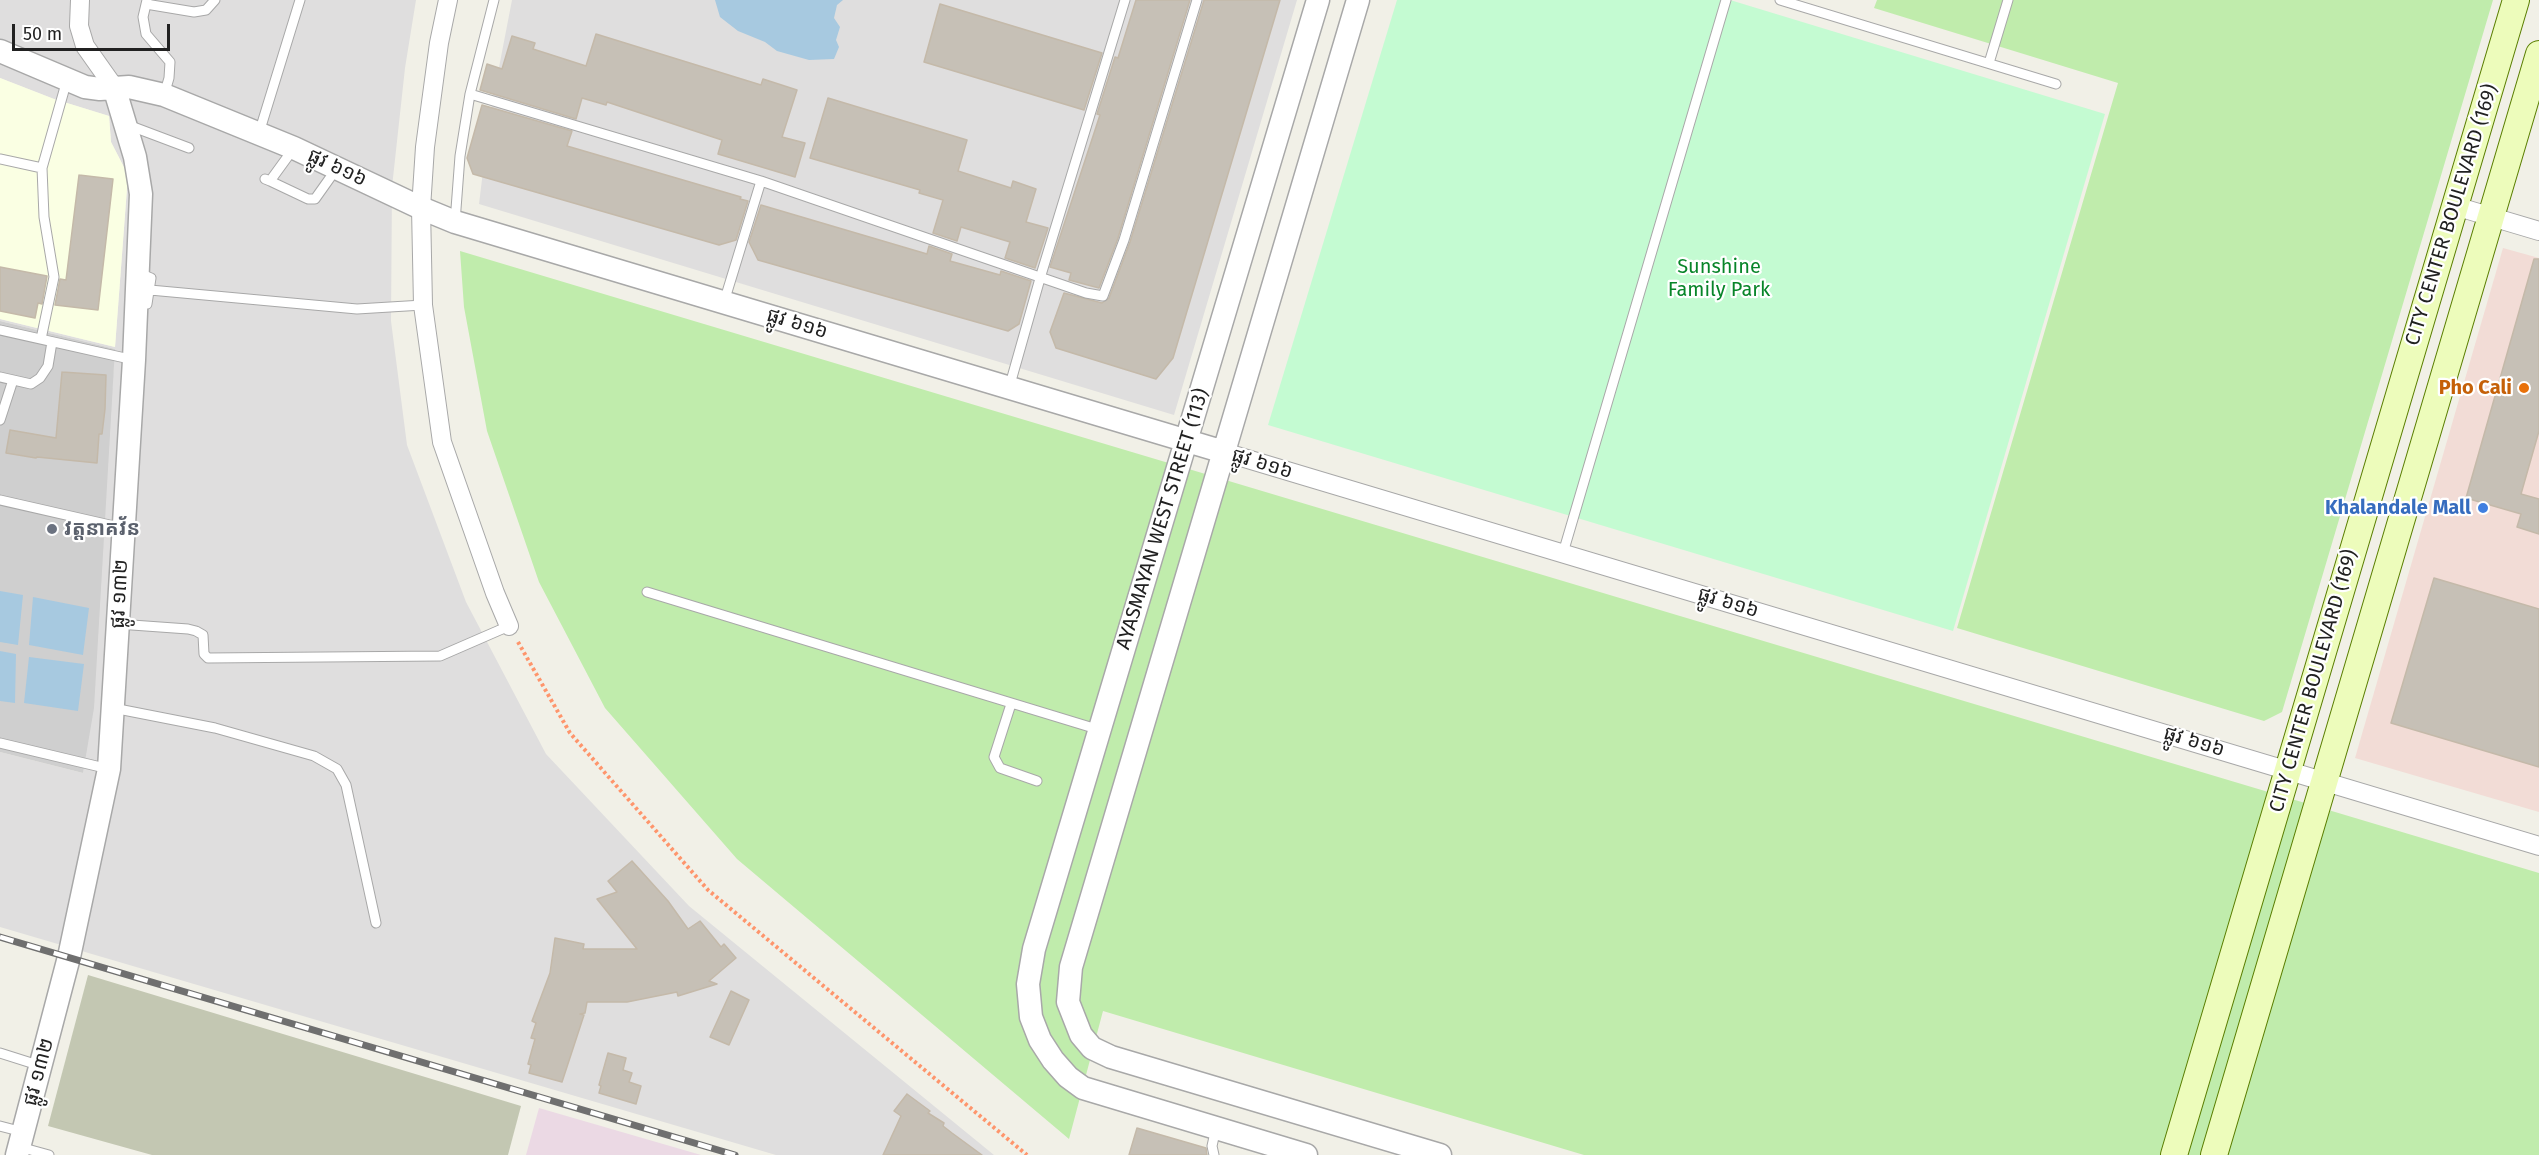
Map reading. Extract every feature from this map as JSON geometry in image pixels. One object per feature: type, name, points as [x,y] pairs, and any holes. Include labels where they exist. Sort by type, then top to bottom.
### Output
[{"type":"main road","name":"CITY CENTER BOULEVARD (169)","points":[[2174,1155],[2516,0]]},
{"type":"main road","name":"CITY CENTER BOULEVARD (169)","points":[[2214,1155],[2539,54]]},
{"type":"street","name":"ផ្លូវ ១៣២","points":[[20,1145],[69,957],[109,770],[134,360],[141,289],[141,194],[135,157],[114,87],[85,46],[79,26],[80,0]]},
{"type":"street","points":[[448,0],[439,43],[425,147],[421,208],[423,305],[442,442],[495,593],[509,626]]},
{"type":"street","name":"AYASMAYAN WEST STREET (113)","points":[[1306,1155],[1083,1088],[1068,1077],[1040,1040],[1030,1017],[1028,984],[1032,961],[1100,730],[1318,0]]},
{"type":"street","name":"AYASMAYAN WEST STREET (113)","points":[[1358,0],[1071,967],[1068,1002],[1080,1035],[1092,1048],[1111,1057],[1392,1144],[1440,1155]]},
{"type":"street","points":[[1304,47],[1341,58]]},
{"type":"street","name":"ផ្លូវ ៦១៦","points":[[0,51],[67,80],[100,89],[129,87],[164,95],[294,148],[455,222],[2539,846]]},
{"type":"street","points":[[2455,206],[2539,231]]},
{"type":"street","points":[[1100,730],[1138,742]]},
{"type":"lane","points":[[164,95],[169,78],[170,62],[146,34],[143,17],[147,2],[194,12],[206,10],[215,0]]},
{"type":"lane","points":[[259,133],[300,0]]},
{"type":"lane","points":[[455,222],[460,156],[470,94],[494,0]]},
{"type":"lane","points":[[1010,388],[1041,275],[1125,0]]},
{"type":"lane","points":[[470,94],[761,181],[1041,275],[1086,293],[1103,296],[1124,240],[1197,0]]},
{"type":"lane","points":[[1563,554],[1726,0]]},
{"type":"lane","points":[[1780,0],[2056,84]]},
{"type":"lane","points":[[1989,63],[2008,0]]},
{"type":"lane","points":[[41,339],[54,277],[44,217],[42,168],[67,80]]},
{"type":"lane","points":[[125,124],[189,148]]},
{"type":"lane","points":[[294,148],[268,180],[308,199],[315,199],[337,168]]},
{"type":"lane","points":[[0,159],[42,168]]},
{"type":"lane","points":[[724,302],[761,181]]},
{"type":"lane","points":[[141,289],[357,309],[423,305]]},
{"type":"lane","points":[[0,330],[134,360]]},
{"type":"lane","points":[[0,377],[32,384],[40,378],[48,366],[52,342]]},
{"type":"lane","points":[[0,420],[13,380]]},
{"type":"lane","points":[[0,500],[123,528]]},
{"type":"lane","points":[[647,592],[1100,730]]},
{"type":"lane","points":[[118,624],[188,628],[203,635],[204,654],[208,657],[440,656],[509,626]]},
{"type":"lane","points":[[1011,704],[994,757],[1000,768],[1037,781]]},
{"type":"lane","points":[[113,708],[215,728],[314,756],[337,769],[346,785],[376,923]]},
{"type":"lane","points":[[0,743],[109,770]]},
{"type":"lane","points":[[0,1053],[41,1066]]},
{"type":"lane","points":[[0,1126],[20,1145],[49,1155]]},
{"type":"lane","points":[[1214,1155],[1212,1146],[1215,1128]]},
{"type":"path","points":[[509,626],[570,733],[708,890],[1028,1155]]},
{"type":"shaded area","points":[[0,0],[416,0],[405,68],[392,187],[391,321],[407,445],[466,602],[546,754],[689,906],[994,1155],[776,1155],[0,927],[0,752],[83,773],[115,349],[0,321],[0,319],[115,347],[128,175],[111,142],[109,116],[54,99],[0,78]]},
{"type":"shaded area","points":[[512,0],[1297,0],[1174,415],[479,204],[490,114]]},
{"type":"shaded area","points":[[0,78],[54,99],[109,116],[111,142],[128,175],[115,347],[0,319]]},
{"type":"shaded area","name":"Khalandale Mall","points":[[2503,248],[2539,258],[2539,812],[2355,758]]},
{"type":"shaded area","name":"វត្តនាគវ័ន","points":[[0,321],[115,349],[94,708],[83,773],[0,752]]},
{"type":"shaded area","points":[[88,975],[521,1106],[508,1155],[152,1155],[48,1126]]},
{"type":"shaded area","points":[[539,1108],[701,1155],[526,1155]]},
{"type":"green space","name":"Sunshine Family Park","points":[[1397,0],[1730,0],[2105,114],[1953,631],[1268,425]]},
{"type":"green space","points":[[1877,0],[2493,0],[2282,712],[2264,721],[1957,628],[2118,83],[1874,8]]},
{"type":"green space","points":[[460,251],[2539,873],[2539,1155],[1584,1155],[1103,1011],[1069,1139],[737,859],[605,708],[539,582],[487,431],[464,307]]},
{"type":"water","points":[[715,0],[843,0],[837,5],[834,18],[840,27],[836,40],[839,47],[834,59],[809,60],[777,51],[765,42],[738,31],[720,17]]},
{"type":"water","points":[[0,591],[23,595],[18,645],[0,642]]},
{"type":"water","points":[[33,597],[89,608],[83,655],[29,645]]},
{"type":"water","points":[[0,651],[16,654],[15,703],[0,701]]},
{"type":"water","points":[[29,657],[84,664],[78,711],[24,703]]},
{"type":"building","points":[[1136,0],[1190,0],[1118,238],[1099,288],[1069,280],[1071,273],[1050,267],[1100,115],[1097,114],[1115,57],[1118,58]]},
{"type":"building","points":[[1204,0],[1280,0],[1173,358],[1156,379],[1056,348],[1050,332],[1064,293],[1102,303],[1109,298],[1130,242]]},
{"type":"building","points":[[940,4],[1102,53],[1084,110],[924,62]]},
{"type":"building","points":[[596,34],[761,85],[763,79],[797,90],[782,137],[805,143],[795,177],[718,154],[722,140],[607,102],[606,105],[582,98],[576,119],[480,90],[487,64],[502,69],[512,36],[535,43],[533,49],[586,66]]},
{"type":"building","points":[[828,98],[967,140],[958,171],[1011,188],[1013,181],[1036,189],[1026,222],[1048,228],[1035,268],[1005,258],[1010,242],[961,227],[957,241],[933,233],[943,200],[919,193],[920,190],[810,158]]},
{"type":"building","points":[[482,105],[572,131],[567,146],[741,197],[740,199],[748,201],[736,240],[719,245],[473,174],[467,158]]},
{"type":"building","points":[[79,175],[113,179],[98,310],[55,305],[60,279],[66,280]]},
{"type":"building","points":[[761,205],[927,254],[929,246],[952,254],[950,261],[1000,275],[1001,271],[1031,281],[1019,324],[1008,331],[758,260],[749,242]]},
{"type":"building","points":[[2534,259],[2539,259],[2539,431],[2521,494],[2539,499],[2539,534],[2517,527],[2521,514],[2466,498]]},
{"type":"building","points":[[0,267],[47,276],[42,304],[38,303],[35,318],[0,311]]},
{"type":"building","points":[[62,372],[106,375],[105,409],[102,434],[99,434],[97,463],[6,453],[10,430],[56,438]]},
{"type":"building","points":[[2434,578],[2539,609],[2539,767],[2391,723]]},
{"type":"building","points":[[632,861],[668,901],[688,929],[700,921],[721,947],[724,944],[736,958],[709,981],[717,984],[678,996],[677,992],[627,1002],[587,1002],[585,1013],[580,1014],[584,1015],[562,1082],[529,1073],[531,1065],[528,1064],[535,1039],[531,1038],[536,1023],[532,1021],[550,973],[555,938],[584,944],[583,949],[637,949],[597,899],[617,892],[608,881]]},
{"type":"building","points":[[731,991],[749,1000],[729,1045],[710,1037]]},
{"type":"building","points":[[608,1053],[626,1058],[623,1070],[632,1073],[629,1082],[641,1086],[636,1104],[599,1093]]},
{"type":"building","points":[[907,1094],[930,1111],[928,1113],[944,1123],[943,1126],[982,1155],[883,1155],[901,1116],[894,1111]]},
{"type":"building","points":[[1137,1128],[1206,1148],[1207,1155],[1129,1155]]},
{"type":"railway","points":[[0,937],[735,1155]]},
{"type":"place","name":"Pho Cali","points":[[2524,388]]},
{"type":"place","name":"Khalandale Mall","points":[[2483,508]]},
{"type":"place","name":"វត្តនាគវ័ន","points":[[52,529]]}]
